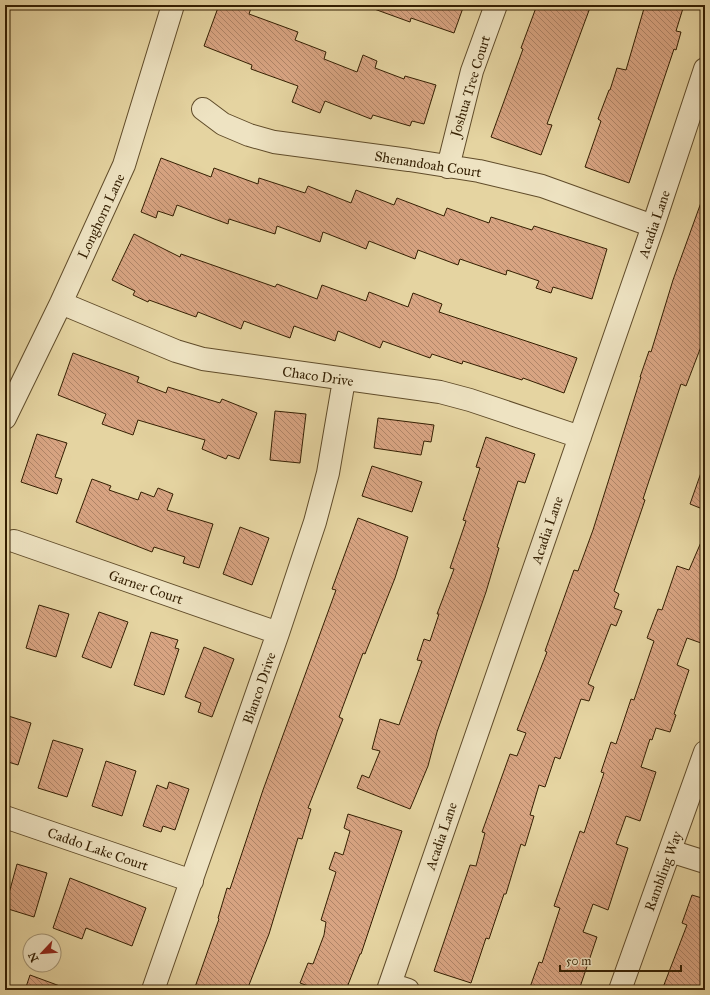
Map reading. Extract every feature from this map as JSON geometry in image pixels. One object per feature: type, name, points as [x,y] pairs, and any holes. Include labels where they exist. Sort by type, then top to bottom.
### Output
[{"type":"street","name":"Longhorn Lane","points":[[5,418],[61,303],[124,165],[173,5]]},
{"type":"street","name":"Joshua Tree Court","points":[[448,167],[472,71],[496,5]]},
{"type":"street","name":"Acadia Lane","points":[[395,988],[705,69]]},
{"type":"street","name":"Shenandoah Court","points":[[203,109],[223,124],[249,135],[274,142],[479,171],[542,186],[653,226]]},
{"type":"street","name":"Chaco Drive","points":[[61,303],[176,351],[203,359],[344,380],[440,392],[470,400],[580,437]]},
{"type":"street","name":"Blanco Drive","points":[[153,990],[278,633],[322,500],[344,380]]},
{"type":"street","name":"Garner Court","points":[[14,541],[278,633]]},
{"type":"street","name":"Rambling Way","points":[[620,990],[705,752]]},
{"type":"street","name":"Caddo Lake Court","points":[[5,816],[192,881]]},
{"type":"street","points":[[670,851],[705,862]]},
{"type":"building","points":[[219,5],[252,5],[249,14],[298,32],[295,40],[326,52],[324,59],[357,72],[363,55],[377,61],[375,68],[404,79],[405,76],[436,85],[424,124],[412,121],[410,126],[373,115],[371,119],[325,101],[320,113],[292,102],[298,86],[251,69],[252,65],[204,46]]},
{"type":"building","points":[[464,5],[454,33],[411,18],[410,22],[366,6]]},
{"type":"building","points":[[537,5],[591,5],[547,124],[552,125],[541,155],[491,137],[523,49],[521,48]]},
{"type":"building","points":[[645,5],[684,5],[676,31],[681,32],[676,50],[674,49],[629,183],[585,167],[601,121],[598,119],[617,68],[626,70]]},
{"type":"building","points":[[161,158],[211,177],[214,168],[258,184],[259,178],[305,193],[308,186],[351,203],[356,190],[394,205],[397,198],[444,216],[447,208],[489,223],[491,217],[532,230],[534,226],[607,249],[592,299],[553,287],[551,293],[536,288],[539,281],[507,270],[506,275],[460,259],[458,265],[418,250],[415,259],[369,241],[366,249],[323,232],[320,242],[277,226],[275,234],[229,219],[228,224],[177,205],[173,216],[158,211],[156,218],[141,212]]},
{"type":"building","points":[[703,197],[705,197],[705,345],[702,344],[686,386],[681,384],[643,499],[645,500],[614,591],[619,594],[614,608],[622,611],[616,626],[611,624],[588,684],[594,687],[589,701],[581,699],[560,759],[555,757],[545,787],[539,785],[530,815],[534,816],[525,846],[521,844],[506,894],[504,894],[489,939],[486,938],[471,983],[434,971],[470,865],[476,866],[485,833],[482,832],[510,754],[517,756],[526,733],[517,730],[547,652],[545,651],[574,570],[578,571],[593,530],[640,377],[649,351],[651,352],[673,280]]},
{"type":"building","points":[[134,234],[180,257],[181,254],[275,287],[277,284],[317,299],[322,285],[366,301],[369,292],[408,307],[413,293],[442,304],[439,312],[577,358],[564,393],[523,378],[522,380],[463,361],[462,364],[432,354],[430,358],[383,341],[380,348],[338,331],[335,341],[294,326],[290,338],[244,321],[241,329],[198,312],[196,317],[149,300],[148,302],[133,295],[135,291],[112,280]]},
{"type":"building","points":[[73,353],[139,377],[137,382],[166,393],[168,387],[220,403],[222,399],[257,413],[239,459],[228,455],[226,459],[202,449],[205,440],[138,420],[133,435],[102,424],[106,414],[58,395]]},
{"type":"building","points":[[275,411],[306,414],[300,463],[270,460]]},
{"type":"building","points":[[378,418],[434,425],[431,442],[424,441],[421,455],[374,448]]},
{"type":"building","points":[[37,434],[67,443],[55,477],[62,479],[57,494],[21,482]]},
{"type":"building","points":[[486,437],[535,454],[525,483],[518,481],[497,547],[499,548],[486,592],[437,732],[428,766],[410,809],[357,788],[362,775],[369,778],[380,751],[372,749],[380,719],[399,725],[422,661],[417,660],[424,639],[430,641],[439,614],[437,614],[454,569],[450,568],[466,521],[463,520],[480,468],[476,467]]},
{"type":"building","points":[[372,466],[422,482],[412,512],[362,496]]},
{"type":"building","points":[[703,467],[705,467],[705,510],[690,504]]},
{"type":"building","points":[[92,479],[111,486],[109,490],[138,500],[141,492],[154,497],[158,488],[173,494],[167,510],[213,524],[199,568],[183,563],[185,557],[154,547],[152,552],[76,522]]},
{"type":"building","points":[[358,518],[408,537],[395,578],[365,654],[363,653],[339,717],[343,719],[308,808],[311,809],[302,839],[298,838],[269,934],[247,990],[194,990],[219,919],[218,918],[227,888],[230,889],[263,790],[336,590],[332,589]]},
{"type":"building","points":[[240,527],[269,538],[252,585],[223,574]]},
{"type":"building","points":[[705,533],[705,633],[701,643],[687,638],[677,665],[689,670],[674,714],[676,715],[670,732],[656,728],[652,740],[650,739],[641,767],[656,772],[640,821],[626,816],[616,844],[628,848],[608,910],[593,904],[583,932],[597,937],[579,990],[529,990],[539,962],[542,963],[560,908],[554,906],[580,831],[584,833],[604,773],[601,772],[611,742],[616,744],[631,699],[634,700],[654,641],[647,638],[658,609],[662,610],[677,566],[689,570]]},
{"type":"building","points":[[39,605],[69,614],[56,657],[26,648]]},
{"type":"building","points":[[99,612],[128,622],[111,668],[82,657]]},
{"type":"building","points":[[151,632],[178,640],[175,648],[179,649],[164,695],[134,685]]},
{"type":"building","points":[[204,647],[234,659],[212,717],[198,712],[201,703],[185,697]]},
{"type":"building","points":[[5,715],[31,723],[18,765],[5,761]]},
{"type":"building","points":[[53,740],[83,749],[67,797],[38,788]]},
{"type":"building","points":[[106,761],[136,771],[122,816],[92,806]]},
{"type":"building","points":[[169,782],[189,789],[175,830],[163,826],[161,832],[143,826],[157,785],[167,789]]},
{"type":"building","points":[[348,814],[402,831],[361,954],[346,990],[319,990],[300,983],[308,963],[313,964],[324,935],[326,922],[321,920],[336,872],[329,869],[335,852],[343,855],[350,831],[344,828]]},
{"type":"building","points":[[17,864],[47,873],[34,917],[5,908]]},
{"type":"building","points":[[70,878],[146,908],[132,946],[86,928],[82,939],[53,928]]},
{"type":"building","points":[[692,895],[705,899],[705,990],[662,990],[687,925],[682,923]]},
{"type":"building","points":[[30,975],[68,989],[68,990],[25,990]]}]
